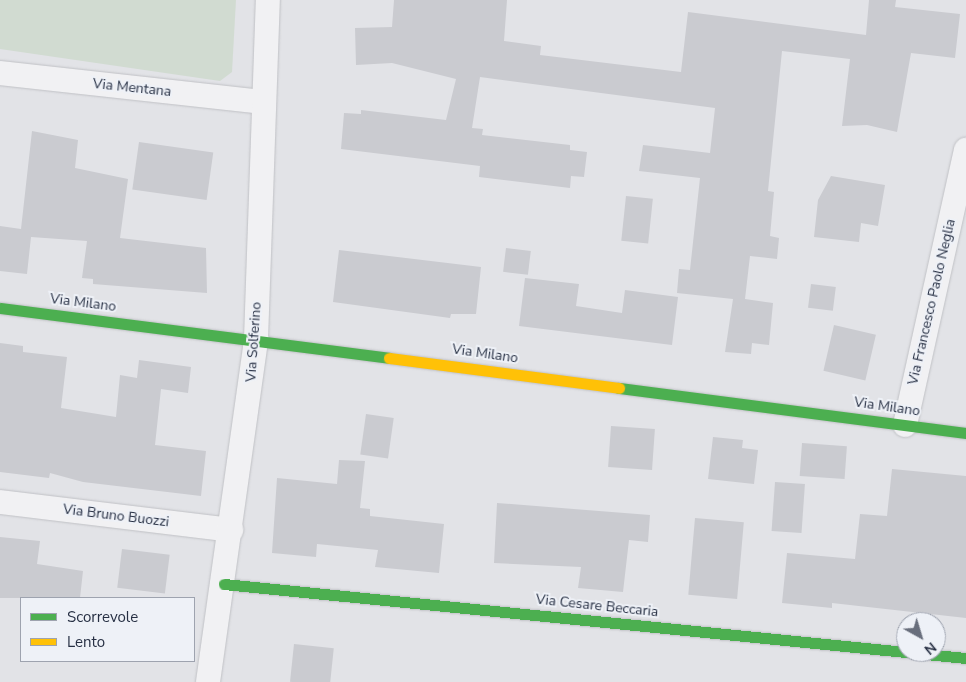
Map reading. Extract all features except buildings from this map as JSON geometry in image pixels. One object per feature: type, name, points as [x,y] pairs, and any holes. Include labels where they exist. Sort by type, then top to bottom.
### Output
[{"type":"street","name":"Via Solferino","points":[[208,682],[224,584],[256,339],[268,0]]},
{"type":"street","name":"Via Mentana","points":[[0,73],[263,102]]},
{"type":"street","name":"Via Francesco Paolo Neglia","points":[[905,425],[966,150]]},
{"type":"street","name":"Via Milano","points":[[0,308],[256,339],[966,433]]},
{"type":"street","name":"Via Bruno Buozzi","points":[[0,502],[231,530]]},
{"type":"street","name":"Via Cesare Beccaria","points":[[224,584],[966,658]]},
{"type":"shaded area","points":[[0,0],[236,0],[232,72],[220,81],[0,49]]},
{"type":"traffic: fast","points":[[0,308],[389,358]]},
{"type":"traffic: fast","points":[[619,388],[966,433]]},
{"type":"traffic: fast","points":[[224,584],[966,658]]},
{"type":"traffic: slow","points":[[389,358],[619,388]]}]
